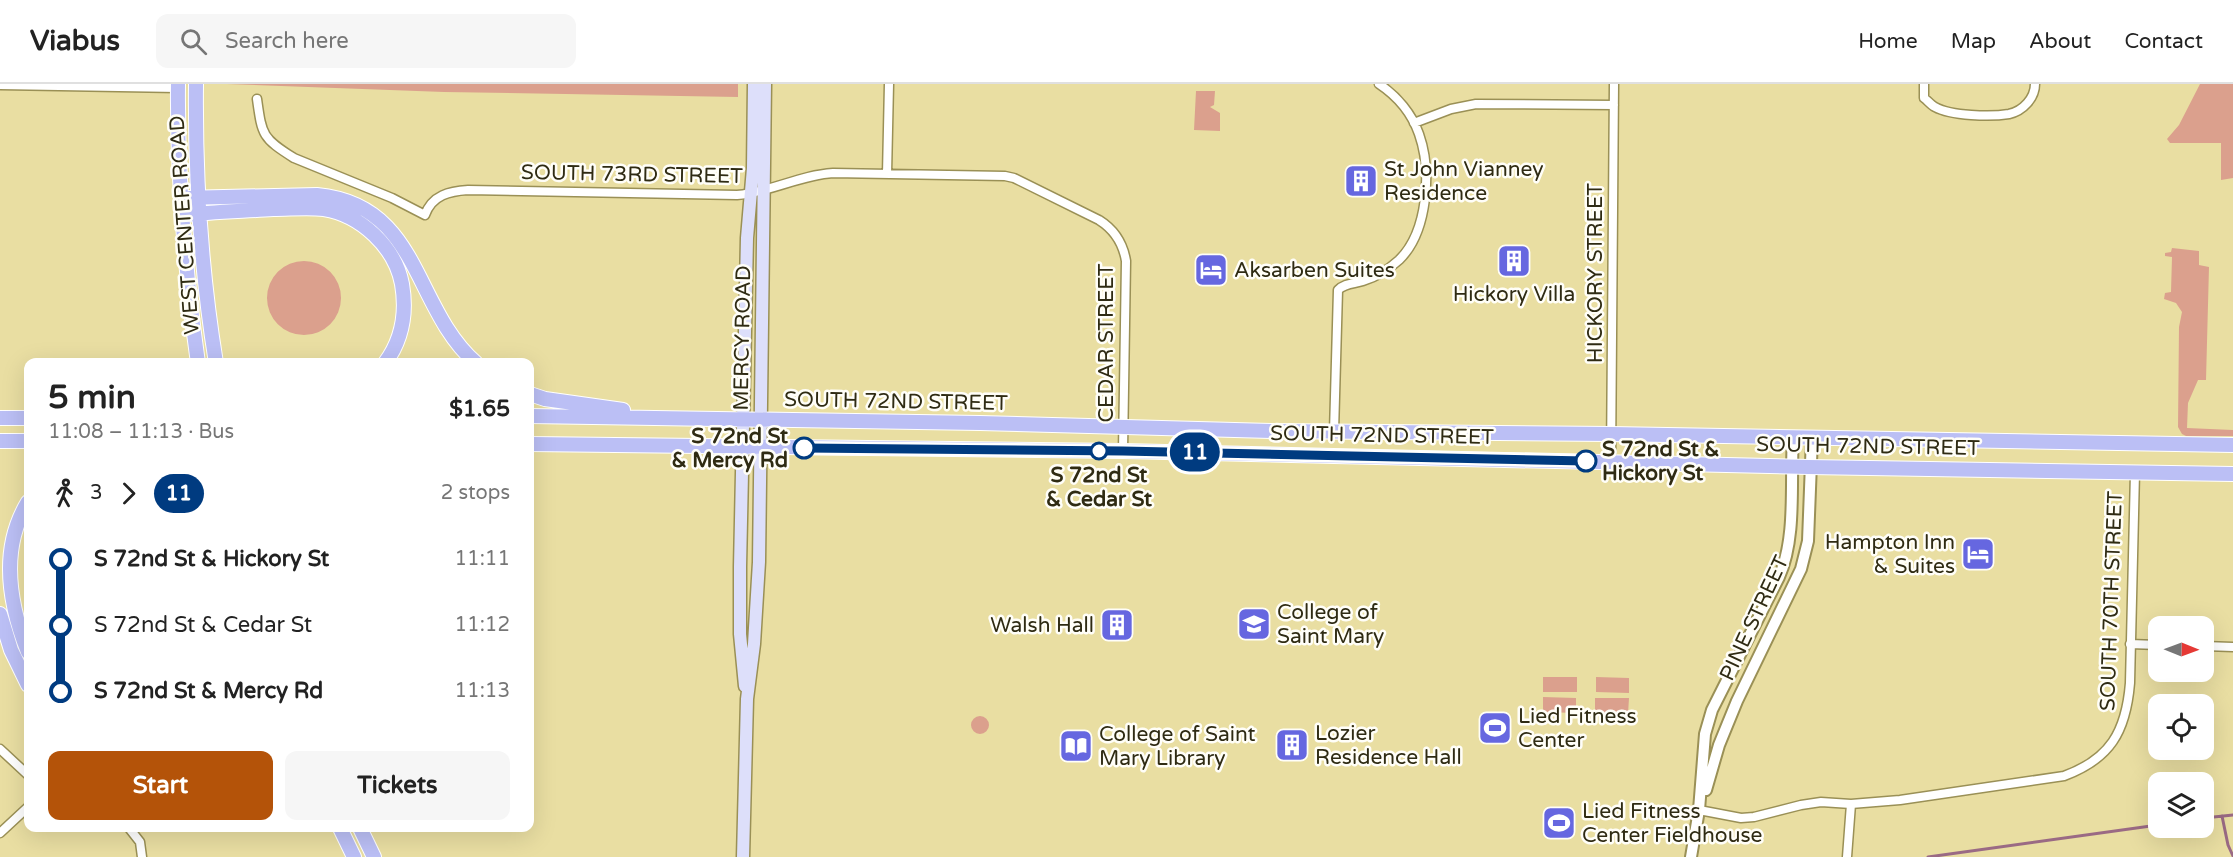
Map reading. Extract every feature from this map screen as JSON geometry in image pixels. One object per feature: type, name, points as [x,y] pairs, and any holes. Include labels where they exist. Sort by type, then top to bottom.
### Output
[{"type":"main road","name":"WEST CENTER ROAD","points":[[196,84],[198,198],[215,358]]},
{"type":"main road","name":"MERCY ROAD","points":[[747,699],[740,634],[747,238],[754,84]]},
{"type":"main road","name":"MERCY ROAD","points":[[743,857],[747,699],[757,602],[765,84]]},
{"type":"main road","name":"WEST CENTER ROAD","points":[[178,86],[182,215],[197,358]]},
{"type":"main road","points":[[181,198],[317,195],[345,200],[369,211],[381,220],[401,244],[445,324],[458,344],[471,358]]},
{"type":"main road","points":[[182,215],[312,208],[342,214],[369,229],[394,262],[401,279],[404,308],[400,334],[388,358]]},
{"type":"main road","points":[[534,395],[545,399],[670,418]]},
{"type":"main road","name":"SOUTH 72ND STREET","points":[[534,417],[761,419],[1334,432],[1611,434],[2233,445]]},
{"type":"main road","points":[[0,418],[24,418]]},
{"type":"main road","points":[[0,441],[24,441]]},
{"type":"main road","name":"SOUTH 72ND STREET","points":[[534,444],[1123,451],[2233,474]]},
{"type":"main road","points":[[24,511],[14,532],[8,566],[14,609],[24,640]]},
{"type":"main road","points":[[0,614],[11,650],[24,677]]},
{"type":"main road","points":[[342,832],[354,857]]},
{"type":"main road","points":[[362,832],[374,857]]},
{"type":"street","points":[[887,174],[889,84]]},
{"type":"street","points":[[1334,432],[1336,294],[1343,285],[1374,277],[1391,267],[1408,249],[1418,233],[1424,203],[1425,164],[1419,133],[1400,101],[1379,84]]},
{"type":"street","name":"HICKORY STREET","points":[[1611,462],[1614,84]]},
{"type":"street","points":[[1924,84],[1924,98],[1934,107],[1955,113],[2011,114],[2026,105],[2035,88]]},
{"type":"street","points":[[0,85],[178,86]]},
{"type":"street","name":"SOUTH 73RD STREET","points":[[256,99],[262,132],[284,152],[392,198],[425,215],[428,206],[435,199],[450,192],[468,189],[750,194],[818,174],[1005,176],[1014,178],[1100,220],[1118,237]]},
{"type":"street","points":[[1414,123],[1451,109],[1476,104],[1614,105]]},
{"type":"street","name":"CEDAR STREET","points":[[1118,237],[1126,261],[1123,451]]},
{"type":"street","name":"PINE STREET","points":[[1700,810],[1705,734],[1712,710],[1785,561],[1789,532],[1793,437]]},
{"type":"street","name":"PINE STREET","points":[[1691,857],[1700,810],[1719,745],[1730,717],[1801,569],[1808,536],[1812,437]]},
{"type":"street","name":"SOUTH 70TH STREET","points":[[1700,810],[1741,818],[1755,818],[1821,802],[1851,804],[1900,800],[2064,776],[2084,768],[2100,756],[2114,741],[2124,724],[2128,708],[2134,472]]},
{"type":"street","points":[[2130,644],[2148,645]]},
{"type":"street","points":[[2214,646],[2233,647]]},
{"type":"street","points":[[0,749],[24,771]]},
{"type":"street","points":[[1847,855],[1851,804]]},
{"type":"street","points":[[0,833],[24,811]]},
{"type":"street","points":[[133,832],[140,842],[142,857]]},
{"type":"shaded area","points":[[227,84],[738,84],[738,97],[444,92]]},
{"type":"shaded area","points":[[2200,84],[2233,84],[2233,178],[2221,180],[2221,143],[2170,143],[2167,139],[2179,125]]},
{"type":"shaded area","points":[[1196,91],[1215,91],[1214,105],[1210,107],[1220,113],[1220,131],[1194,130]]},
{"type":"shaded area","points":[[2172,248],[2199,251],[2199,265],[2209,267],[2206,380],[2198,380],[2188,403],[2187,428],[2233,430],[2233,436],[2186,436],[2178,427],[2179,327],[2182,312],[2176,303],[2164,299],[2165,293],[2171,292],[2172,257],[2165,256],[2165,253],[2171,252]]},
{"type":"shaded area","points":[[304,261],[318,264],[330,272],[338,284],[341,298],[338,312],[330,324],[318,332],[304,335],[290,332],[278,324],[270,312],[267,298],[270,284],[278,272],[290,264]]},
{"type":"shaded area","points":[[1543,677],[1577,677],[1577,692],[1543,692]]},
{"type":"shaded area","points":[[1596,677],[1629,678],[1629,693],[1596,692]]},
{"type":"shaded area","points":[[1543,697],[1576,698],[1576,713],[1543,712]]},
{"type":"shaded area","points":[[1595,698],[1629,698],[1628,714],[1595,713]]},
{"type":"shaded area","points":[[976,716],[984,716],[989,721],[987,732],[976,734],[971,729],[971,721]]},
{"type":"waterway","points":[[2214,817],[2233,815]]},
{"type":"waterway","points":[[2222,816],[2228,845],[2233,856]]},
{"type":"waterway","points":[[1928,857],[2148,826]]},
{"type":"bus line","name":"11","points":[[804,448],[1123,451],[1586,461]]},
{"type":"place","name":"St John Vianney Residence","points":[[1361,181]]},
{"type":"place","name":"Hickory Villa","points":[[1514,261]]},
{"type":"place","name":"Aksarben Suites","points":[[1211,270]]},
{"type":"place","name":"S 72nd St & Mercy Rd","points":[[804,448]]},
{"type":"place","name":"S 72nd St & Cedar St","points":[[1099,451]]},
{"type":"place","name":"S 72nd St & Hickory St","points":[[1586,461]]},
{"type":"place","name":"Hampton Inn & Suites","points":[[1978,554]]},
{"type":"place","name":"College of Saint Mary","points":[[1254,624]]},
{"type":"place","name":"Walsh Hall","points":[[1117,625]]},
{"type":"place","name":"Lied Fitness Center","points":[[1495,728]]},
{"type":"place","name":"Lozier Residence Hall","points":[[1292,745]]},
{"type":"place","name":"College of Saint Mary Library","points":[[1076,746]]},
{"type":"place","name":"Lied Fitness Center Fieldhouse","points":[[1559,823]]}]
